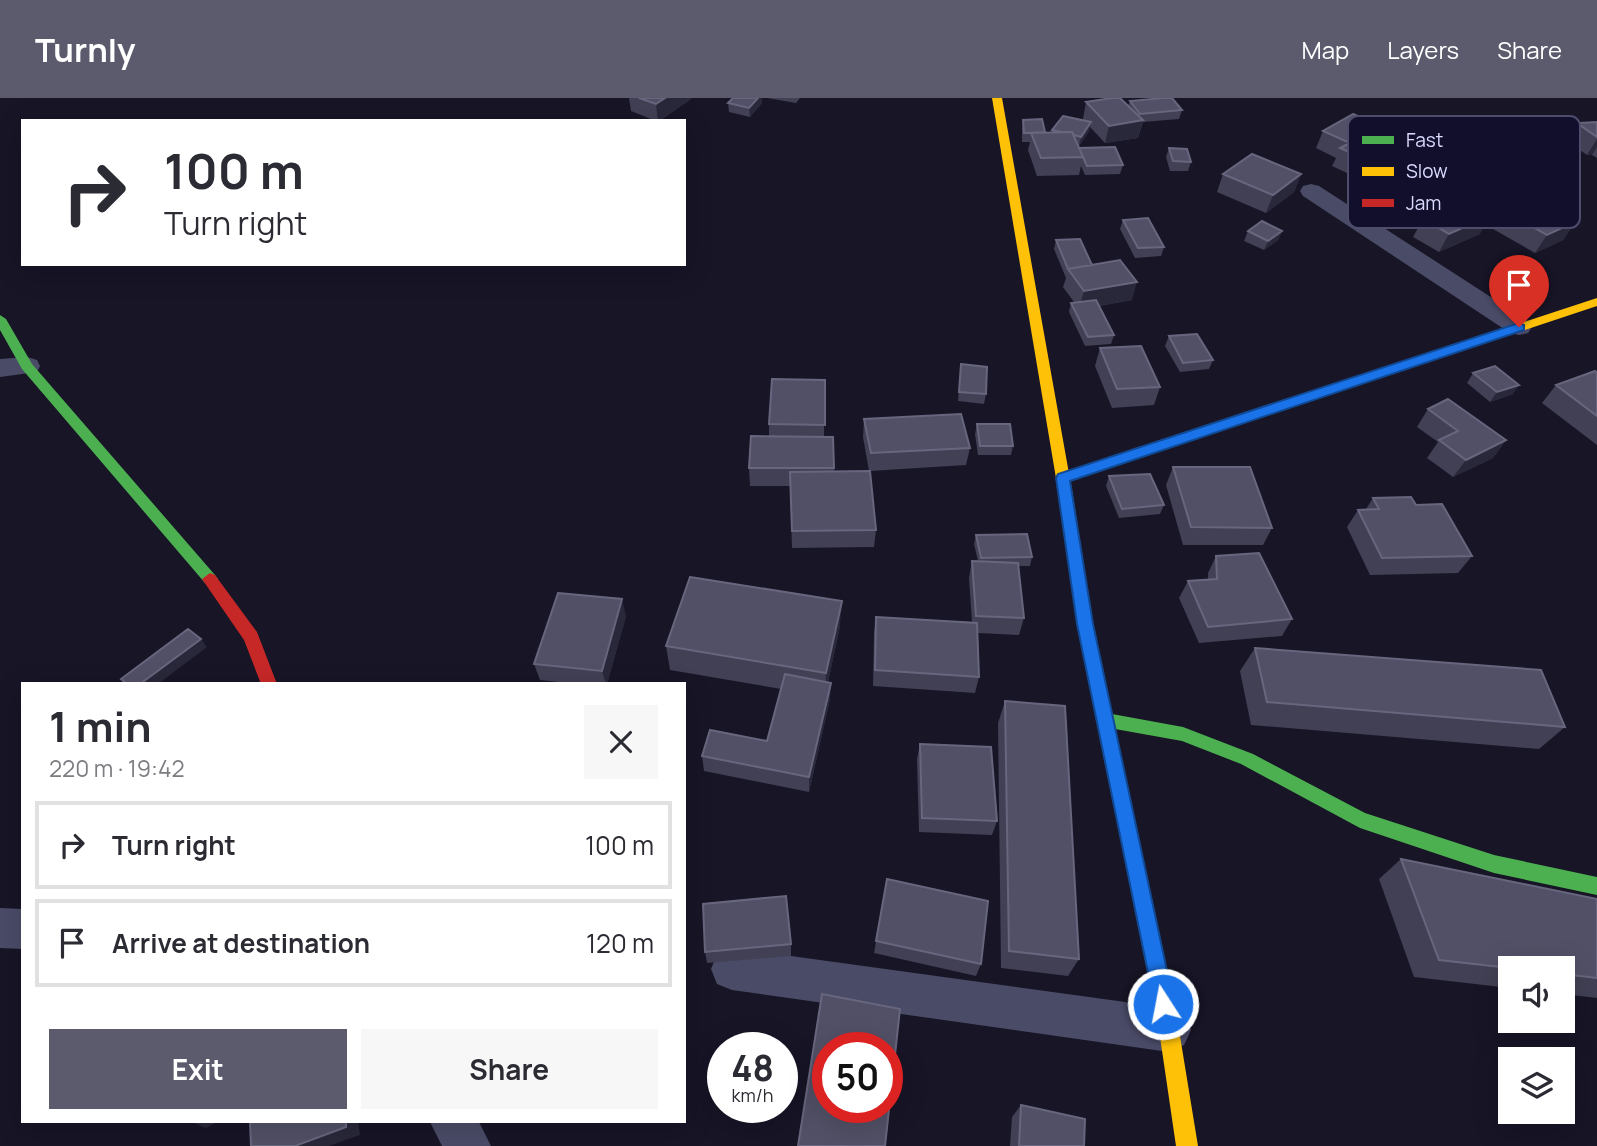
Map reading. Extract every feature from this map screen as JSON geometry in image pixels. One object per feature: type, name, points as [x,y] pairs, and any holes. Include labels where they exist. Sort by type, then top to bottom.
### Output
[{"type":"street","points":[[997,98],[1063,478],[1085,624],[1169,1030],[1187,1146]]},
{"type":"street","points":[[1311,191],[1348,215]]},
{"type":"street","points":[[1368,228],[1519,327]]},
{"type":"street","points":[[1063,478],[1597,302]]},
{"type":"street","points":[[0,319],[13,367],[202,567],[251,637],[268,682]]},
{"type":"street","points":[[1105,720],[1183,734],[1247,759],[1360,820],[1494,864],[1597,886]]},
{"type":"street","points":[[0,928],[21,929]]},
{"type":"street","points":[[732,969],[1169,1030]]},
{"type":"street","points":[[454,1123],[468,1146]]},
{"type":"building","points":[[639,98],[665,98],[656,104]]},
{"type":"building","points":[[733,98],[758,98],[749,108],[728,103]]},
{"type":"building","points":[[1120,98],[1143,120],[1109,126],[1086,102]]},
{"type":"building","points":[[1172,98],[1182,110],[1140,114],[1130,101]]},
{"type":"building","points":[[1063,116],[1091,122],[1081,137],[1072,132],[1052,130]]},
{"type":"building","points":[[1348,117],[1348,142],[1323,131]]},
{"type":"building","points":[[1042,119],[1045,132],[1024,133],[1023,120]]},
{"type":"building","points":[[1597,122],[1597,137],[1580,125],[1580,123]]},
{"type":"building","points":[[1072,132],[1083,157],[1041,158],[1031,133]]},
{"type":"building","points":[[1115,147],[1123,165],[1087,166],[1079,148]]},
{"type":"building","points":[[1169,148],[1187,149],[1191,162],[1173,161]]},
{"type":"building","points":[[1252,154],[1301,174],[1273,195],[1223,174]]},
{"type":"building","points":[[1148,218],[1164,247],[1138,248],[1123,220]]},
{"type":"building","points":[[1262,221],[1282,231],[1268,241],[1248,231]]},
{"type":"building","points":[[1439,228],[1463,228],[1449,234]]},
{"type":"building","points":[[1534,228],[1562,228],[1547,235]]},
{"type":"building","points":[[1080,239],[1092,265],[1068,269],[1056,240]]},
{"type":"building","points":[[1120,260],[1137,282],[1084,291],[1068,269]]},
{"type":"building","points":[[1096,300],[1114,335],[1088,337],[1071,303]]},
{"type":"building","points":[[1197,334],[1213,360],[1183,363],[1169,336]]},
{"type":"building","points":[[1141,346],[1160,387],[1117,389],[1100,348]]},
{"type":"building","points":[[961,364],[987,367],[986,394],[959,392]]},
{"type":"building","points":[[1495,366],[1519,385],[1497,392],[1473,373]]},
{"type":"building","points":[[1595,371],[1597,373],[1597,416],[1556,385]]},
{"type":"building","points":[[772,379],[825,380],[825,425],[769,424]]},
{"type":"building","points":[[1448,399],[1506,440],[1466,460],[1439,440],[1458,431],[1428,409]]},
{"type":"building","points":[[961,414],[970,448],[871,453],[864,419]]},
{"type":"building","points":[[977,424],[1010,424],[1013,446],[980,446]]},
{"type":"building","points":[[751,436],[833,437],[834,468],[749,468]]},
{"type":"building","points":[[1173,467],[1250,467],[1272,528],[1191,527]]},
{"type":"building","points":[[870,471],[876,530],[792,531],[790,472]]},
{"type":"building","points":[[1150,474],[1164,505],[1122,509],[1109,476]]},
{"type":"building","points":[[1411,497],[1416,505],[1442,504],[1472,556],[1382,558],[1358,510],[1379,509],[1373,498]]},
{"type":"building","points":[[1027,534],[1032,557],[981,558],[976,535]]},
{"type":"building","points":[[1259,553],[1292,619],[1208,627],[1188,581],[1217,579],[1216,556]]},
{"type":"building","points":[[972,561],[1018,563],[1024,618],[976,616]]},
{"type":"building","points":[[690,577],[842,601],[826,673],[666,646]]},
{"type":"building","points":[[558,593],[622,599],[602,671],[534,664]]},
{"type":"building","points":[[876,617],[977,623],[979,677],[875,670]]},
{"type":"building","points":[[188,629],[201,639],[143,682],[125,682],[121,679]]},
{"type":"building","points":[[1255,648],[1541,670],[1565,727],[1267,702]]},
{"type":"building","points":[[785,674],[831,683],[809,777],[702,756],[710,730],[767,741]]},
{"type":"building","points":[[1005,701],[1065,706],[1079,959],[1009,951]]},
{"type":"building","points":[[920,744],[991,747],[997,821],[922,818]]},
{"type":"building","points":[[1401,859],[1597,899],[1597,978],[1575,975],[1575,956],[1498,956],[1498,967],[1439,960]]},
{"type":"building","points":[[887,879],[988,901],[981,964],[876,941]]},
{"type":"building","points":[[786,896],[791,944],[705,952],[703,904]]},
{"type":"building","points":[[822,994],[900,1009],[897,1032],[816,1032]]},
{"type":"building","points":[[812,1057],[812,1123],[888,1123],[885,1146],[798,1146]]},
{"type":"building","points":[[1021,1105],[1085,1119],[1084,1146],[1019,1146]]},
{"type":"building","points":[[250,1123],[346,1123],[346,1127],[295,1146],[251,1146]]},
{"type":"traffic: fast","points":[[0,319],[27,366],[210,579]]},
{"type":"traffic: fast","points":[[1063,478],[1439,354]]},
{"type":"traffic: fast","points":[[1066,496],[1085,624],[1142,900]]},
{"type":"traffic: fast","points":[[1105,720],[1183,734],[1247,759],[1360,820],[1494,864],[1597,886]]},
{"type":"traffic: slow","points":[[997,98],[1066,496]]},
{"type":"traffic: slow","points":[[1439,354],[1597,302]]},
{"type":"traffic: slow","points":[[1142,900],[1169,1030],[1187,1146]]},
{"type":"traffic: jam","points":[[210,579],[251,637],[268,682]]},
{"type":"route","points":[[1163,1004],[1085,624],[1063,478],[1519,327]]}]
